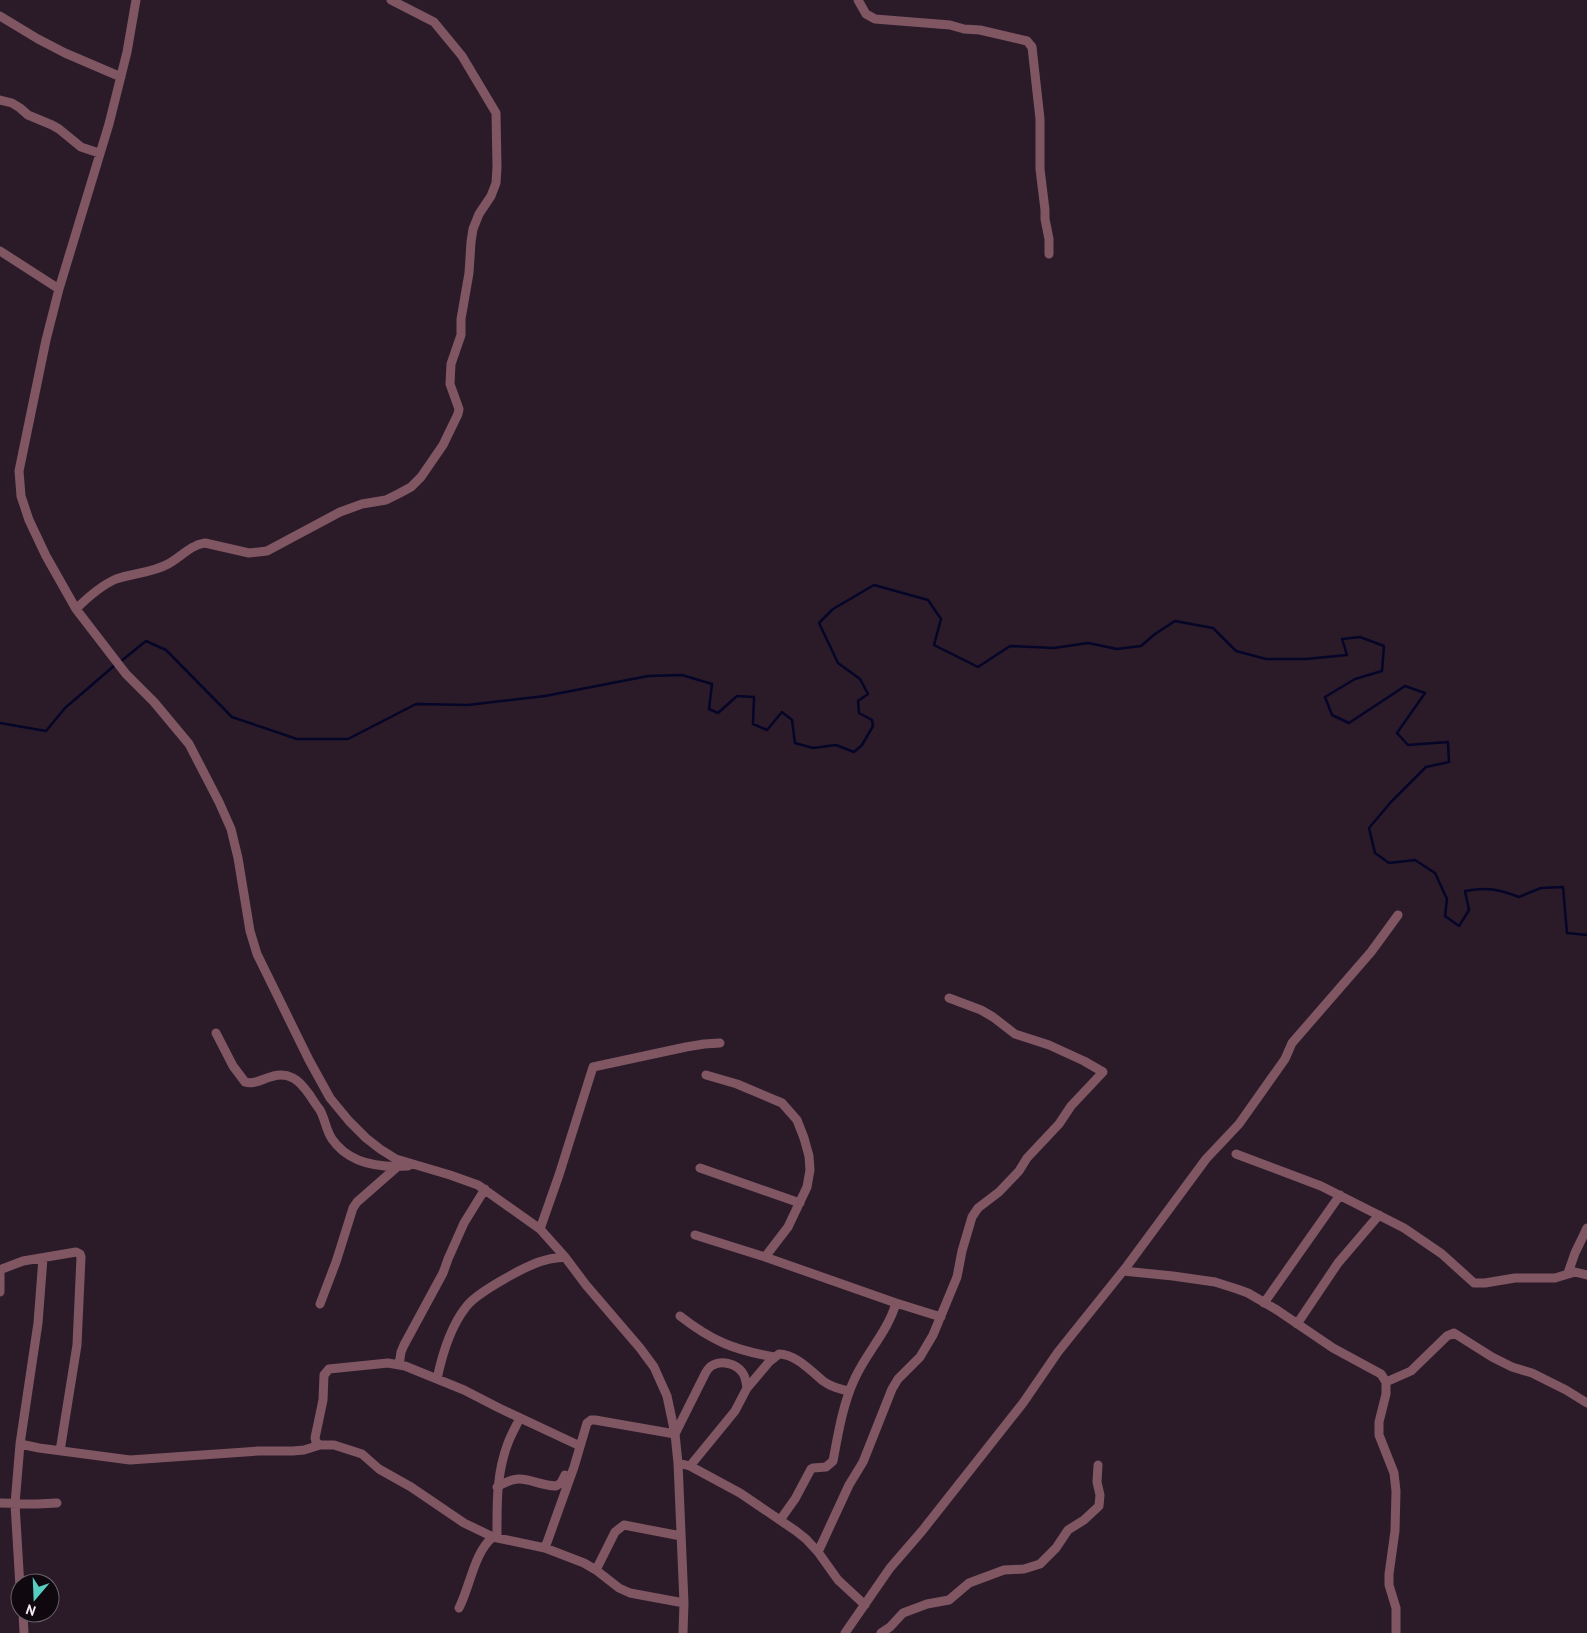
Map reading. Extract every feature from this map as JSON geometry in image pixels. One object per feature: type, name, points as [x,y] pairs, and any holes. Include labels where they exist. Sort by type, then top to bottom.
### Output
[{"type":"street","points":[[136,0],[121,77],[93,180],[58,289],[19,471],[21,496],[29,520],[46,556],[76,608],[126,674],[154,702],[189,744],[220,802],[231,829],[236,849],[250,931],[257,954],[319,1080],[330,1098],[366,1138],[396,1160],[478,1185],[540,1229],[654,1367],[667,1396],[678,1463],[684,1603],[683,1633]]},
{"type":"street","points":[[76,608],[97,588],[118,579],[150,572],[168,564],[198,544],[205,543],[249,553],[268,551],[340,512],[362,504],[386,500],[400,494],[421,477],[450,430],[459,409],[450,384],[451,364],[461,335],[461,319],[469,273],[470,242],[479,214],[491,196],[496,184],[496,113],[462,56],[434,22],[391,0]]},
{"type":"street","points":[[858,0],[866,14],[875,19],[980,30],[1027,40],[1032,47],[1036,78],[1040,119],[1040,169],[1045,210],[1044,219],[1049,239],[1049,254]]},
{"type":"street","points":[[0,16],[65,53],[121,77]]},
{"type":"street","points":[[0,100],[12,103],[28,116],[59,129],[81,147],[99,153]]},
{"type":"street","points":[[0,251],[58,289]]},
{"type":"street","points":[[845,1633],[890,1568],[922,1531],[1017,1410],[1088,1313],[1206,1160],[1239,1124],[1285,1059],[1292,1043],[1371,952],[1398,915]]},
{"type":"street","points":[[818,1552],[849,1485],[863,1462],[892,1389],[898,1379],[920,1357],[933,1335],[957,1277],[972,1216],[978,1208],[999,1192],[1019,1171],[1027,1158],[1059,1124],[1071,1106],[1103,1072],[1049,1045],[1015,1034],[981,1010],[949,998]]},
{"type":"street","points":[[216,1033],[233,1066],[244,1082],[252,1083],[272,1075],[282,1075],[294,1078],[305,1088],[320,1110],[331,1138],[339,1148],[352,1158],[378,1166],[397,1167],[414,1165]]},
{"type":"street","points":[[540,1229],[592,1067],[686,1047],[720,1043]]},
{"type":"street","points":[[706,1075],[736,1084],[782,1103],[797,1120],[804,1138],[809,1156],[810,1170],[807,1187],[788,1226],[765,1257]]},
{"type":"street","points":[[1236,1154],[1322,1186],[1379,1215],[1421,1239],[1458,1267],[1474,1283],[1516,1278],[1555,1278],[1575,1272],[1587,1275]]},
{"type":"street","points":[[320,1304],[353,1208],[357,1202],[397,1167]]},
{"type":"street","points":[[700,1168],[800,1203]]},
{"type":"street","points":[[399,1365],[404,1345],[443,1273],[464,1223],[485,1190]]},
{"type":"street","points":[[1264,1303],[1340,1194]]},
{"type":"street","points":[[1297,1324],[1338,1263],[1379,1215]]},
{"type":"street","points":[[1568,1273],[1587,1228]]},
{"type":"street","points":[[696,1235],[941,1317]]},
{"type":"street","points":[[0,1292],[0,1271],[2,1269],[23,1261],[76,1252],[80,1254],[77,1345],[60,1451]]},
{"type":"street","points":[[437,1379],[452,1332],[470,1301],[518,1271],[546,1259],[565,1257]]},
{"type":"street","points":[[19,1573],[16,1504],[20,1444],[38,1323],[43,1258]]},
{"type":"street","points":[[1122,1271],[1215,1282],[1248,1293],[1333,1348],[1381,1374],[1386,1382],[1384,1404],[1378,1422],[1379,1435],[1394,1473],[1396,1491],[1395,1530],[1389,1574],[1389,1585],[1396,1608],[1396,1633]]},
{"type":"street","points":[[780,1520],[795,1499],[811,1470],[813,1468],[826,1467],[833,1461],[849,1391],[891,1317],[896,1303]]},
{"type":"street","points":[[680,1316],[709,1336],[736,1349],[774,1357]]},
{"type":"street","points":[[1386,1382],[1411,1371],[1446,1336],[1454,1333],[1492,1357],[1512,1367],[1532,1373],[1587,1403]]},
{"type":"street","points":[[690,1466],[735,1410],[747,1388],[778,1354],[788,1356],[829,1385],[849,1391]]},
{"type":"street","points":[[320,1445],[316,1442],[315,1438],[323,1400],[324,1374],[329,1369],[388,1363],[399,1365],[464,1390],[580,1446]]},
{"type":"street","points":[[674,1434],[705,1374],[714,1363],[728,1363],[742,1371],[746,1379],[747,1388]]},
{"type":"street","points":[[459,1608],[473,1569],[485,1546],[495,1537],[497,1487],[508,1441],[520,1418]]},
{"type":"street","points":[[545,1548],[574,1467],[586,1424],[591,1420],[605,1421],[674,1434]]},
{"type":"street","points":[[20,1444],[130,1460],[259,1451],[293,1451],[320,1445],[334,1445],[362,1454],[379,1469],[417,1491],[464,1523],[495,1537],[545,1548],[584,1563],[619,1588],[630,1593],[684,1603]]},
{"type":"street","points":[[678,1463],[690,1466],[740,1493],[806,1539],[838,1580],[865,1605]]},
{"type":"street","points":[[881,1633],[890,1627],[903,1613],[927,1604],[949,1600],[969,1584],[1004,1570],[1024,1569],[1040,1564],[1056,1548],[1068,1530],[1084,1520],[1099,1506],[1098,1465]]},
{"type":"street","points":[[497,1487],[513,1479],[522,1478],[556,1486],[561,1483],[568,1469],[574,1467]]},
{"type":"street","points":[[0,1503],[57,1503]]},
{"type":"street","points":[[596,1570],[615,1532],[624,1525],[681,1536]]},
{"type":"waterway","points":[[120,662],[146,641],[166,650],[232,717],[297,739],[348,739],[416,704],[468,705],[545,696],[648,676],[682,675],[712,684],[709,709],[718,713],[737,696],[754,697],[753,724],[767,730],[782,712],[792,720],[795,743],[813,748],[836,745],[854,752],[862,745],[873,726],[872,720],[859,713],[858,701],[868,694],[860,679],[838,663],[819,623],[833,609],[874,585],[928,600],[941,619],[934,645],[978,667],[1010,646],[1054,648],[1088,643],[1117,649],[1141,646],[1175,621],[1213,628],[1236,651],[1266,659],[1306,659],[1347,655],[1342,639],[1360,637],[1384,646],[1382,671],[1355,679],[1325,697],[1332,715],[1349,723],[1405,686],[1425,693],[1397,733],[1408,745],[1448,742],[1449,762],[1426,767],[1391,802],[1369,828],[1375,853],[1389,863],[1415,860],[1435,873],[1447,899],[1445,916],[1459,926],[1469,910],[1465,891],[1493,890],[1519,897],[1541,888],[1563,887],[1567,933],[1587,935]]},
{"type":"waterway","points":[[0,723],[46,731],[65,708],[115,665]]}]
